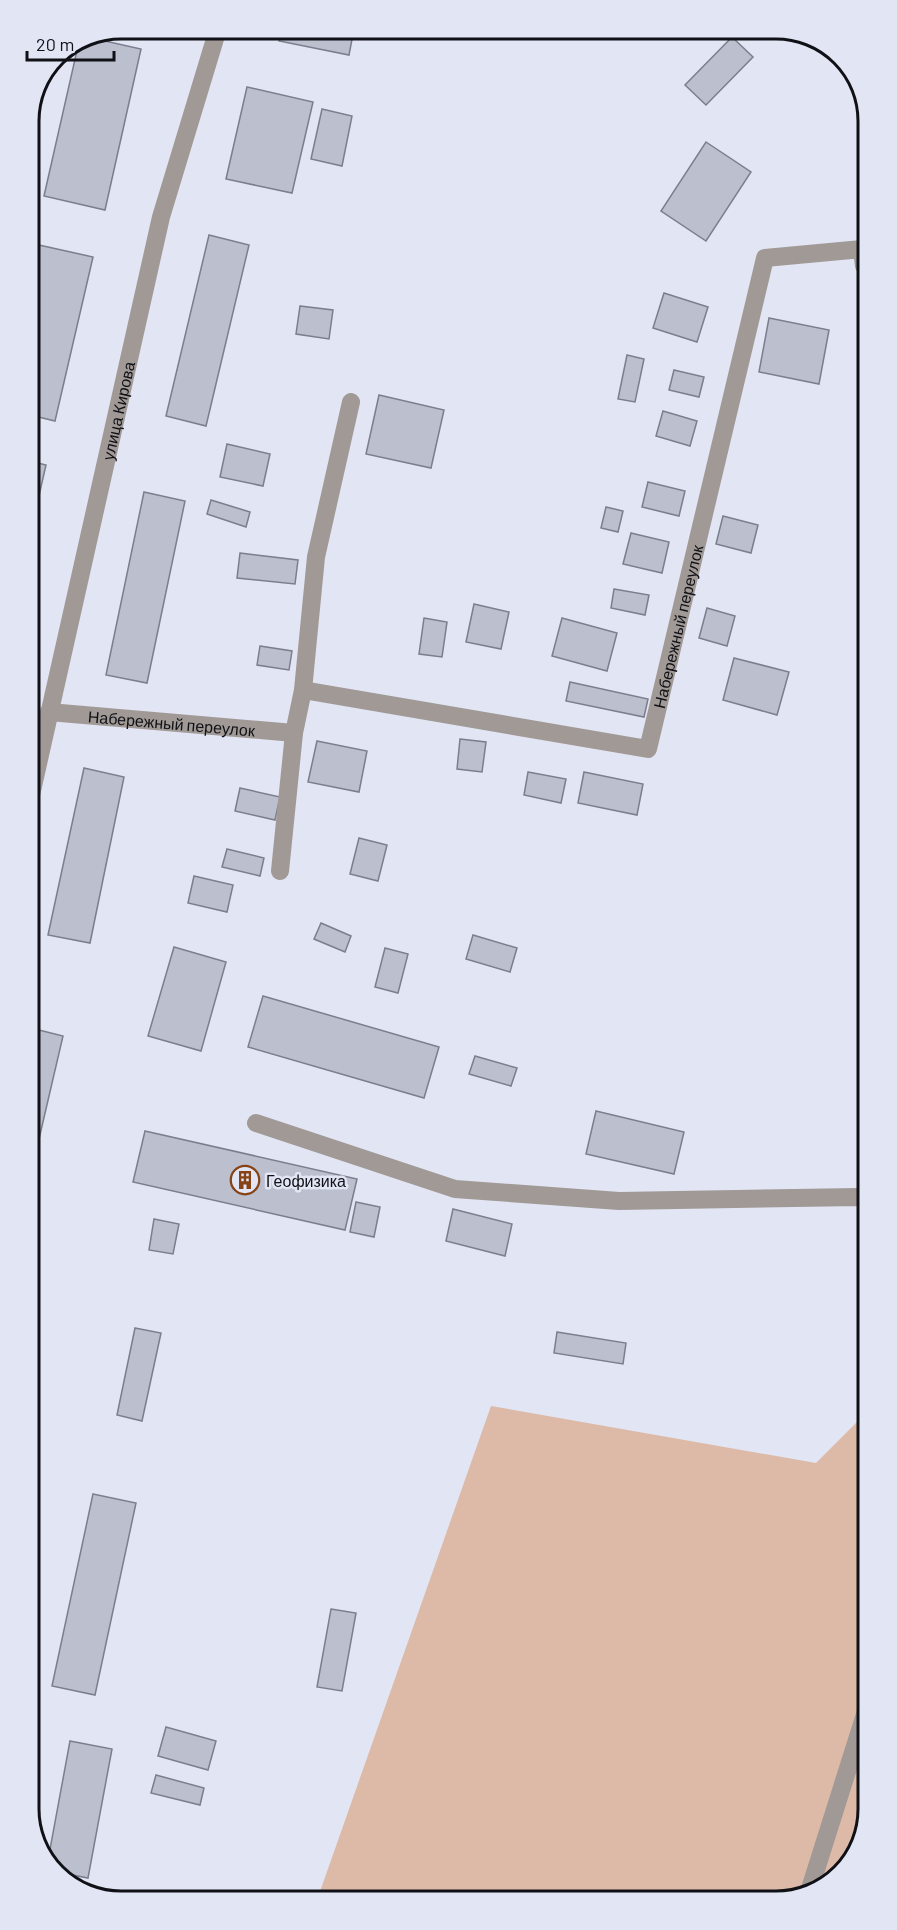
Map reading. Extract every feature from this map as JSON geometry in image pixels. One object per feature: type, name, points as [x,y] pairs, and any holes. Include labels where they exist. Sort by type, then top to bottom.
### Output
[{"type":"street","name":"улица Кирова","points":[[39,750],[161,217],[215,39]]},
{"type":"street","name":"Набережный переулок","points":[[303,690],[648,749],[765,258],[858,258]]},
{"type":"street","points":[[280,871],[294,733],[303,690],[316,556],[351,402]]},
{"type":"street","name":"Набережный переулок","points":[[49,712],[294,733]]},
{"type":"street","points":[[256,1123],[454,1189],[619,1201],[858,1197]]},
{"type":"street","points":[[811,1884],[858,1736]]},
{"type":"shaded area","points":[[491,1406],[816,1463],[858,1421],[858,1809],[850,1845],[838,1863],[826,1874],[802,1887],[776,1891],[320,1891]]},
{"type":"building","points":[[279,39],[352,39],[349,55],[279,41]]},
{"type":"building","points":[[730,39],[734,39],[753,57],[706,105],[685,85]]},
{"type":"building","points":[[105,41],[141,49],[105,210],[44,196],[77,52],[95,43]]},
{"type":"building","points":[[247,87],[313,102],[292,193],[226,179]]},
{"type":"building","points":[[322,109],[352,116],[342,166],[311,159]]},
{"type":"building","points":[[706,142],[751,172],[706,241],[661,211]]},
{"type":"building","points":[[209,235],[249,245],[206,426],[166,416]]},
{"type":"building","points":[[39,245],[93,257],[55,421],[39,417]]},
{"type":"building","points":[[664,293],[708,307],[697,342],[653,328]]},
{"type":"building","points":[[300,306],[333,310],[329,339],[296,334]]},
{"type":"building","points":[[769,318],[829,330],[819,384],[759,372]]},
{"type":"building","points":[[627,355],[644,359],[635,402],[618,399]]},
{"type":"building","points":[[674,370],[704,377],[699,397],[669,390]]},
{"type":"building","points":[[379,395],[444,410],[431,468],[366,454]]},
{"type":"building","points":[[663,411],[697,421],[690,446],[656,436]]},
{"type":"building","points":[[227,444],[270,454],[263,486],[220,477]]},
{"type":"building","points":[[39,463],[46,465],[39,496]]},
{"type":"building","points":[[648,482],[685,491],[679,516],[642,507]]},
{"type":"building","points":[[144,492],[185,501],[147,683],[106,675]]},
{"type":"building","points":[[211,500],[250,512],[246,527],[207,514]]},
{"type":"building","points":[[606,507],[623,511],[618,532],[601,528]]},
{"type":"building","points":[[723,516],[758,525],[751,553],[716,544]]},
{"type":"building","points":[[631,533],[669,542],[662,573],[623,564]]},
{"type":"building","points":[[240,553],[298,560],[295,584],[237,578]]},
{"type":"building","points":[[614,589],[649,595],[645,615],[611,608]]},
{"type":"building","points":[[474,604],[509,612],[501,649],[466,642]]},
{"type":"building","points":[[707,608],[735,616],[727,646],[699,638]]},
{"type":"building","points":[[424,618],[447,622],[442,657],[419,654]]},
{"type":"building","points":[[562,618],[617,633],[607,671],[552,656]]},
{"type":"building","points":[[260,646],[292,651],[289,670],[257,665]]},
{"type":"building","points":[[734,658],[789,672],[777,715],[723,700]]},
{"type":"building","points":[[570,682],[648,699],[644,717],[566,701]]},
{"type":"building","points":[[460,739],[486,742],[482,772],[457,769]]},
{"type":"building","points":[[317,741],[367,751],[359,792],[308,782]]},
{"type":"building","points":[[84,768],[124,777],[90,943],[48,935]]},
{"type":"building","points":[[528,772],[566,779],[561,803],[524,795]]},
{"type":"building","points":[[584,772],[643,784],[637,815],[578,803]]},
{"type":"building","points":[[240,788],[280,797],[275,820],[235,811]]},
{"type":"building","points":[[359,838],[387,845],[378,881],[350,874]]},
{"type":"building","points":[[227,849],[264,858],[260,876],[222,867]]},
{"type":"building","points":[[194,876],[233,885],[227,912],[188,903]]},
{"type":"building","points":[[321,923],[351,936],[345,952],[314,939]]},
{"type":"building","points":[[473,935],[517,948],[510,972],[466,959]]},
{"type":"building","points":[[174,947],[226,962],[201,1051],[148,1036]]},
{"type":"building","points":[[385,948],[408,954],[398,993],[375,987]]},
{"type":"building","points":[[263,996],[439,1047],[424,1098],[248,1047]]},
{"type":"building","points":[[39,1030],[63,1036],[39,1139]]},
{"type":"building","points":[[475,1056],[517,1068],[511,1086],[469,1074]]},
{"type":"building","points":[[596,1111],[684,1132],[674,1174],[586,1154]]},
{"type":"building","name":"Геофизика","points":[[145,1131],[357,1179],[345,1230],[133,1182]]},
{"type":"building","points":[[356,1202],[380,1207],[374,1237],[350,1232]]},
{"type":"building","points":[[453,1209],[512,1224],[505,1256],[446,1241]]},
{"type":"building","points":[[154,1219],[179,1224],[173,1254],[149,1250]]},
{"type":"building","points":[[135,1328],[161,1333],[142,1421],[117,1415]]},
{"type":"building","points":[[557,1332],[626,1343],[623,1364],[554,1353]]},
{"type":"building","points":[[93,1494],[136,1503],[95,1695],[52,1686]]},
{"type":"building","points":[[331,1609],[356,1613],[342,1691],[317,1687]]},
{"type":"building","points":[[166,1727],[216,1741],[208,1770],[158,1756]]},
{"type":"building","points":[[70,1741],[112,1749],[88,1878],[71,1874],[59,1863],[50,1850]]},
{"type":"building","points":[[156,1775],[204,1788],[200,1805],[151,1793]]},
{"type":"place","name":"Геофизика","points":[[245,1180]]}]
